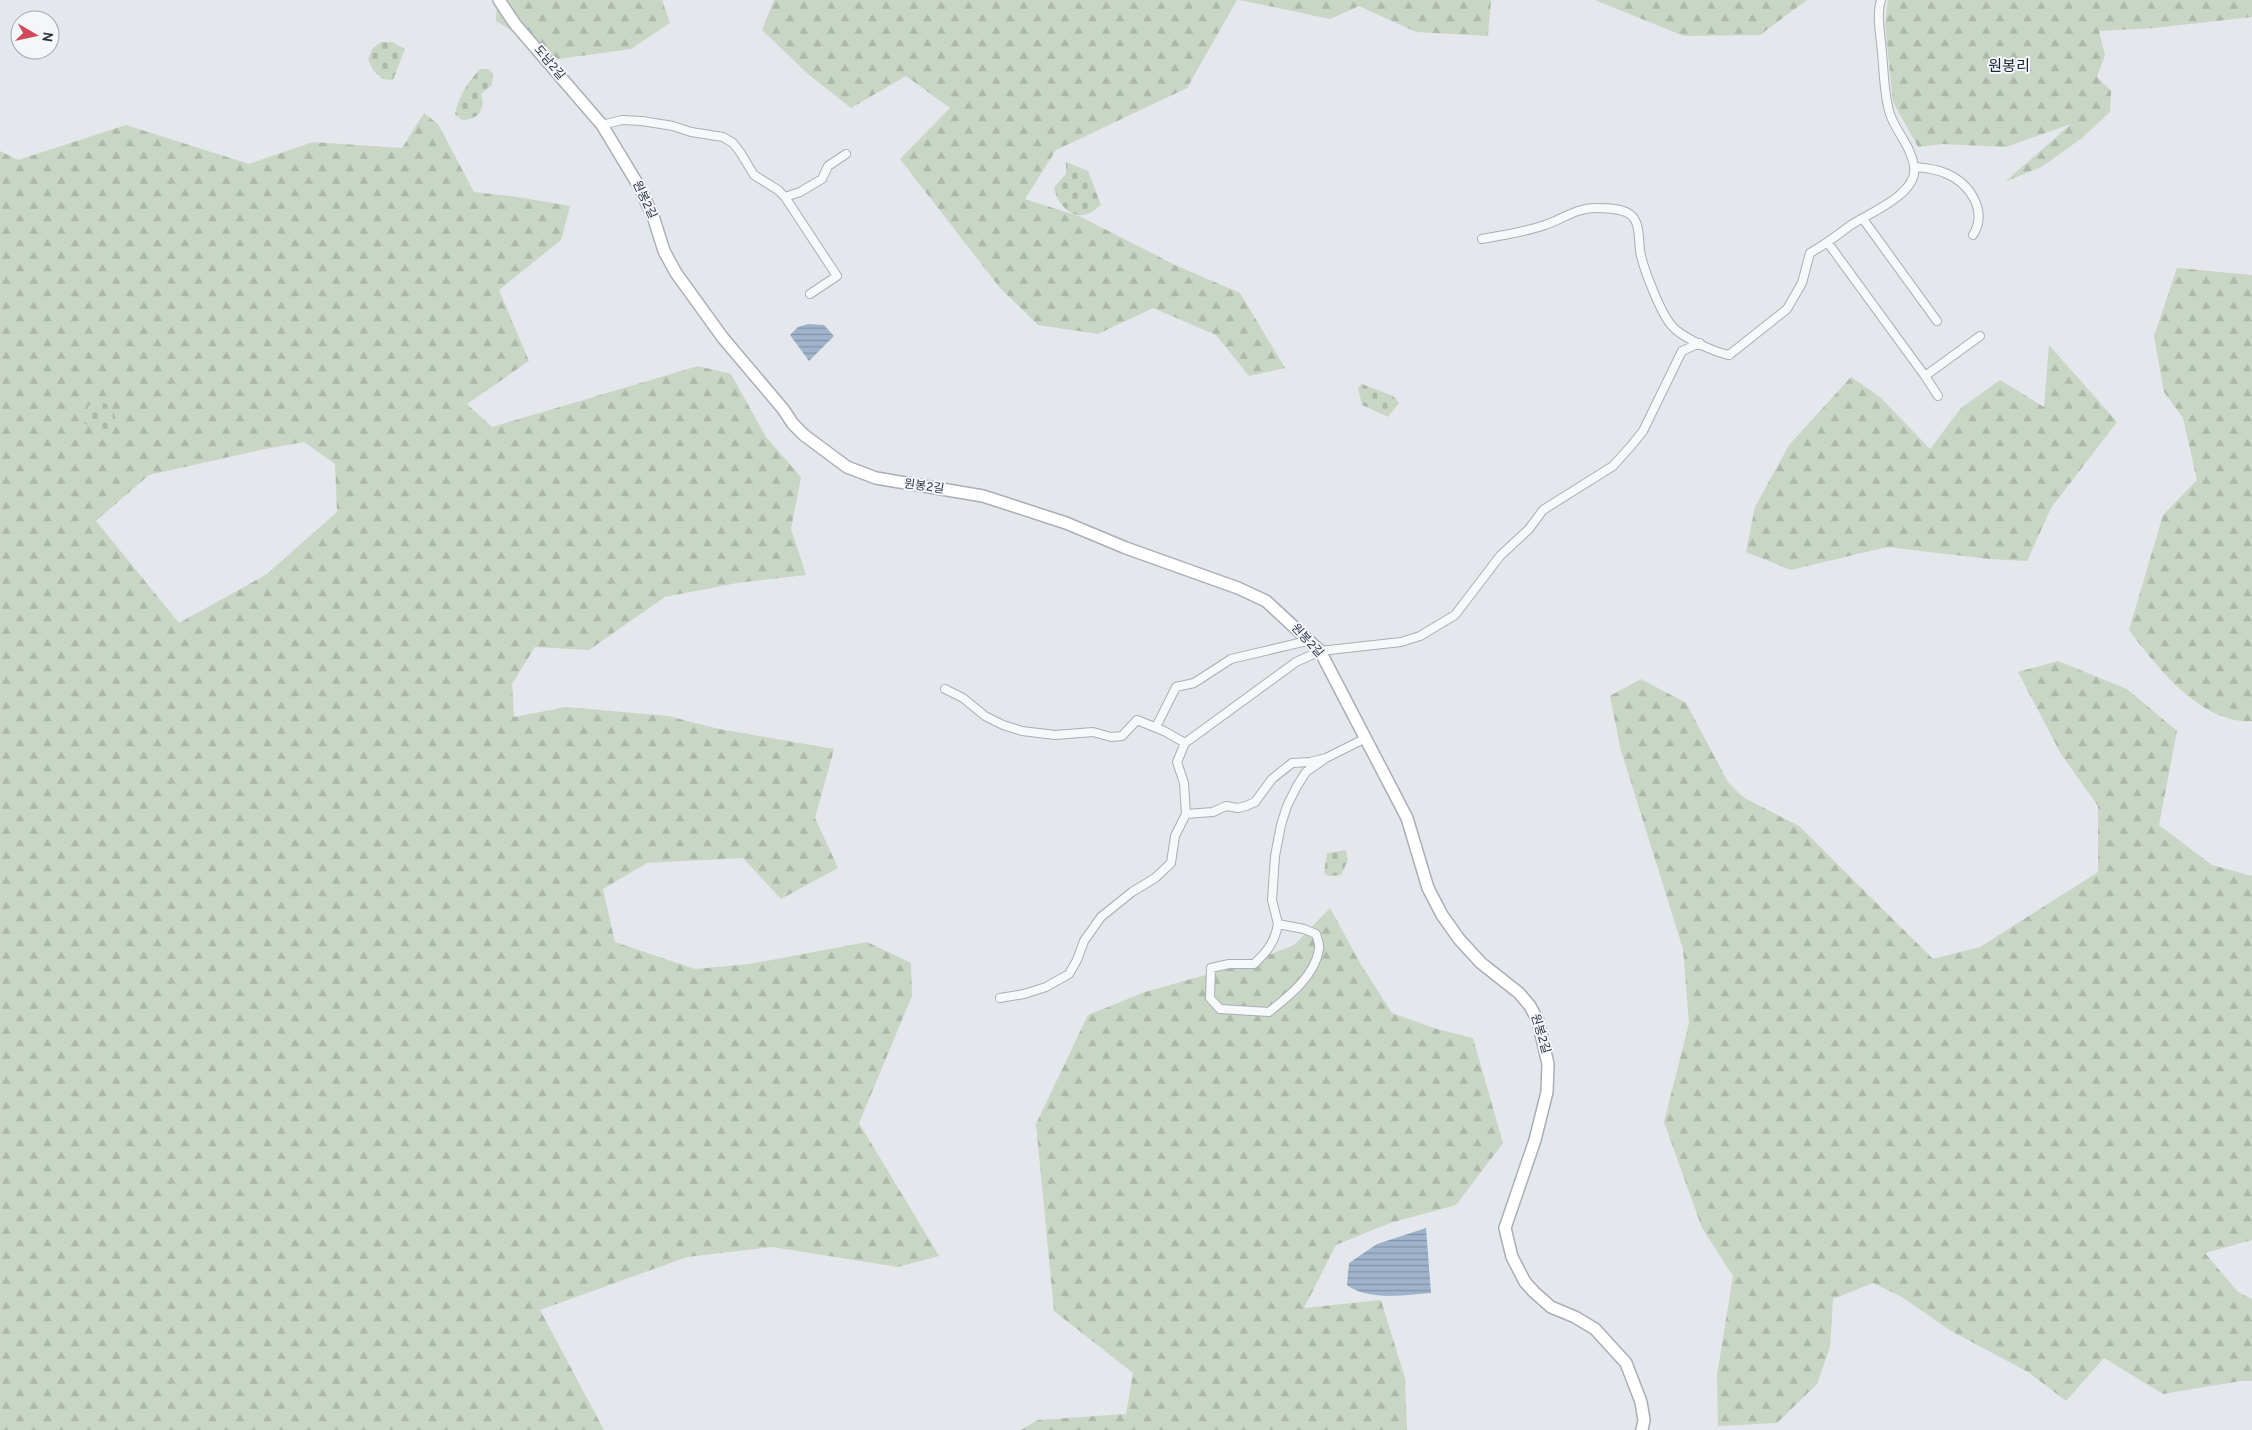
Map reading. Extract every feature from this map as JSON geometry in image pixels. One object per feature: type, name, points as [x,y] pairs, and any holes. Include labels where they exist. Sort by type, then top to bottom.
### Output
[{"type":"main road","name":"도남2길","points":[[499,0],[515,24],[602,125]]},
{"type":"main road","name":"원봉2길","points":[[602,125],[640,188],[668,258],[718,331],[783,409],[793,424],[847,467],[876,478],[902,484],[983,496],[1066,523],[1126,548],[1206,576],[1266,601],[1278,610],[1307,641],[1320,651],[1364,739],[1407,818],[1428,888],[1442,915],[1459,939],[1481,963],[1519,993],[1530,1006],[1543,1039],[1548,1064],[1547,1092],[1535,1140],[1505,1228],[1512,1257],[1525,1282],[1534,1292],[1551,1307],[1575,1317],[1595,1329],[1626,1363],[1641,1402],[1644,1420],[1642,1430]]},
{"type":"street","points":[[1482,239],[1547,225],[1578,209],[1596,208],[1626,211],[1634,217],[1641,257],[1656,297],[1672,326],[1693,341],[1716,352],[1729,355],[1787,309],[1802,283],[1810,253],[1904,192],[1913,175],[1915,167],[1908,146],[1890,114],[1880,27],[1881,0]]},
{"type":"street","points":[[602,125],[622,120],[642,121],[723,137],[733,143],[754,175],[761,182],[778,190],[785,197],[837,276],[810,294]]},
{"type":"street","points":[[785,197],[800,192],[822,179],[828,166],[846,154]]},
{"type":"street","points":[[1915,167],[1946,173],[1972,194],[1978,205],[1980,217],[1978,228],[1973,235]]},
{"type":"street","points":[[1863,219],[1937,321]]},
{"type":"street","points":[[1828,243],[1938,396]]},
{"type":"street","points":[[1925,376],[1980,336]]},
{"type":"street","points":[[1000,998],[1024,994],[1046,987],[1068,974],[1078,960],[1084,941],[1101,917],[1132,892],[1156,878],[1171,863],[1175,836],[1186,814],[1184,783],[1177,762],[1185,743],[1296,662],[1320,651],[1401,642],[1420,636],[1455,615],[1500,556],[1529,529],[1543,510],[1613,466],[1643,431],[1682,351],[1700,343]]},
{"type":"street","points":[[1156,727],[1176,687],[1194,683],[1231,660],[1307,641]]},
{"type":"street","points":[[945,689],[963,698],[985,716],[1003,725],[1022,731],[1055,735],[1093,732],[1111,737],[1122,736],[1137,720],[1156,727],[1185,743]]},
{"type":"street","points":[[1278,924],[1304,929],[1316,934],[1320,948],[1311,970],[1290,994],[1269,1012],[1220,1009],[1210,998],[1211,968],[1229,964],[1254,964],[1270,949],[1277,935],[1278,924],[1272,900],[1275,856],[1287,806],[1306,772],[1326,758],[1364,739]]},
{"type":"street","points":[[1186,814],[1214,812],[1226,806],[1238,808],[1246,806],[1255,802],[1272,779],[1292,763],[1326,758]]},
{"type":"green space","points":[[497,0],[662,0],[670,23],[631,49],[558,59],[496,21]]},
{"type":"green space","points":[[774,0],[1237,0],[1187,88],[1056,150],[1025,199],[1081,217],[1175,265],[1240,293],[1285,368],[1249,376],[1216,335],[1153,308],[1098,334],[1038,325],[1000,288],[900,159],[950,108],[906,76],[851,108],[808,74],[762,30]]},
{"type":"green space","points":[[1240,0],[1491,0],[1488,36],[1416,32],[1359,6],[1330,19]]},
{"type":"green space","points":[[1595,0],[1807,0],[1760,35],[1684,36]]},
{"type":"green space","points":[[1888,0],[2252,0],[2252,17],[2154,28],[2099,31],[2105,55],[2097,77],[2111,91],[2110,112],[2082,138],[2043,166],[2005,182],[2071,124],[2006,147],[1943,144],[1918,147],[1893,102],[1885,24]]},
{"type":"green space","points":[[381,42],[392,42],[405,49],[393,80],[382,79],[373,70],[368,59],[372,49]]},
{"type":"green space","points":[[480,69],[488,69],[493,74],[492,85],[481,94],[482,104],[479,113],[472,118],[462,120],[455,114],[458,102],[468,84]]},
{"type":"green space","points":[[424,113],[438,124],[474,192],[570,206],[561,240],[499,290],[529,361],[467,404],[492,427],[698,366],[731,374],[766,437],[801,477],[791,529],[806,575],[737,583],[665,597],[589,650],[535,647],[512,684],[514,717],[566,707],[668,716],[719,729],[834,749],[815,818],[838,868],[781,899],[743,858],[647,863],[603,889],[615,942],[695,969],[750,964],[867,942],[911,963],[912,996],[859,1123],[939,1256],[898,1267],[772,1247],[687,1257],[540,1310],[604,1430],[0,1430],[0,151],[18,160],[126,125],[249,164],[313,142],[402,148]],"holes":[[[304,442],[335,464],[337,512],[267,574],[179,623],[96,521],[149,475]]]},
{"type":"green space","points":[[1066,162],[1088,171],[1101,205],[1091,213],[1081,215],[1070,212],[1061,203],[1055,192],[1054,187],[1066,174]]},
{"type":"green space","points":[[2177,268],[2252,275],[2252,721],[2233,720],[2215,714],[2198,703],[2167,676],[2129,630],[2163,515],[2197,480],[2183,418],[2164,392],[2154,336]]},
{"type":"green space","points":[[2049,345],[2117,422],[2051,508],[2027,561],[1989,559],[1887,547],[1791,570],[1746,552],[1755,507],[1789,445],[1851,377],[1880,397],[1930,449],[1961,408],[2000,380],[2044,407]]},
{"type":"green space","points":[[1362,384],[1393,396],[1399,403],[1388,417],[1362,405],[1358,388]]},
{"type":"green space","points":[[95,399],[109,406],[116,420],[110,429],[103,432],[83,423],[79,418]]},
{"type":"green space","points":[[2058,661],[2127,689],[2177,731],[2159,825],[2212,865],[2252,876],[2252,1240],[2205,1253],[2238,1292],[2252,1299],[2252,1381],[2241,1381],[2163,1394],[2104,1358],[2066,1401],[2028,1372],[1951,1331],[1902,1297],[1873,1283],[1833,1299],[1830,1347],[1817,1384],[1777,1423],[1718,1426],[1717,1375],[1733,1276],[1702,1228],[1664,1122],[1689,1023],[1683,949],[1620,747],[1610,696],[1641,679],[1686,703],[1728,782],[1743,797],[1799,826],[1933,959],[1980,947],[2098,872],[2098,806],[2061,754],[2018,672]]},
{"type":"green space","points":[[1346,850],[1348,860],[1341,875],[1329,876],[1324,873],[1327,853]]},
{"type":"green space","points":[[1330,908],[1360,963],[1392,1013],[1437,1029],[1473,1038],[1503,1143],[1456,1205],[1390,1223],[1336,1245],[1304,1308],[1381,1300],[1405,1378],[1407,1430],[1021,1430],[1038,1420],[1126,1414],[1133,1373],[1054,1311],[1036,1124],[1088,1015],[1145,992],[1248,963],[1294,945]]},
{"type":"water","points":[[808,324],[824,325],[834,336],[809,361],[790,335],[798,327]]},
{"type":"water","points":[[1426,1228],[1431,1293],[1399,1296],[1376,1295],[1356,1290],[1347,1285],[1349,1263],[1377,1244]]},
{"type":"district","name":"원봉리","points":[[2009,67]]}]
